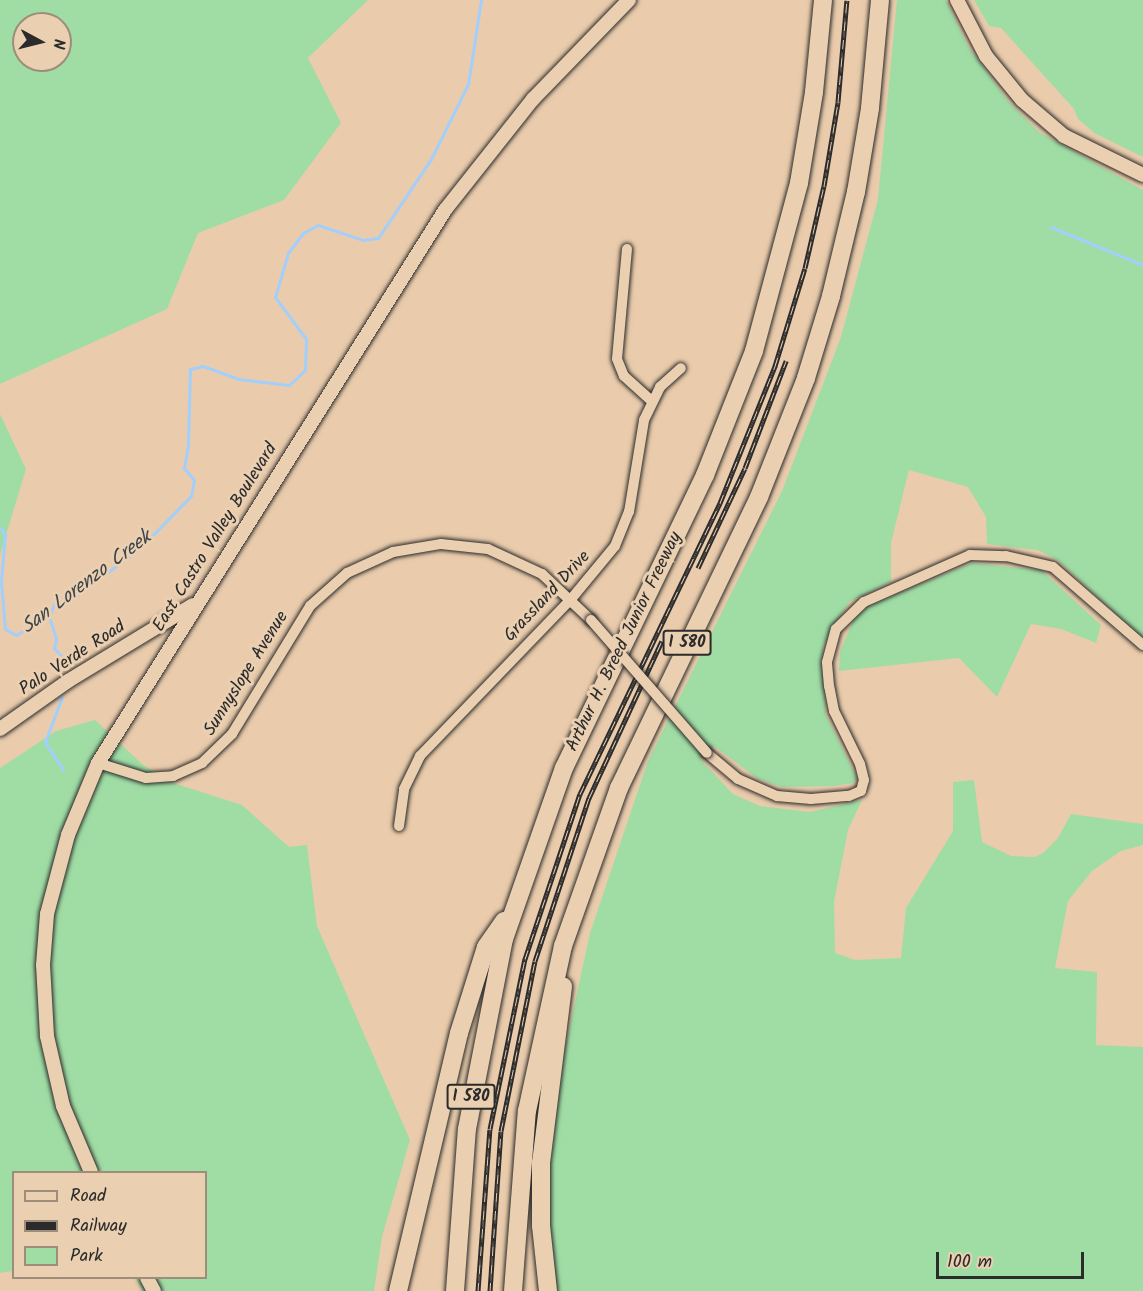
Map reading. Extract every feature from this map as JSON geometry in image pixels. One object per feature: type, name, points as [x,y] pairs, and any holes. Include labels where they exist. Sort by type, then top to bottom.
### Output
[{"type":"highway","name":"Arthur H. Breed Junior Freeway","points":[[455,1291],[460,1189],[470,1103],[513,907],[564,768],[705,475],[758,341],[783,256],[803,161],[823,0]]},
{"type":"highway","name":"I 580","points":[[513,1291],[518,1187],[530,1092],[547,1009],[575,905],[628,766],[759,497],[806,378],[829,306],[856,192],[870,108],[880,0]]},
{"type":"highway","points":[[548,1291],[541,1226],[542,1139],[575,905]]},
{"type":"highway","points":[[398,1291],[470,995],[486,947],[513,907]]},
{"type":"main road","name":"East Castro Valley Boulevard","points":[[90,1171],[70,1131],[58,1086],[47,1036],[43,965],[47,914],[68,835],[98,764],[197,602],[470,174],[547,83],[629,0]]},
{"type":"main road","points":[[957,0],[986,56],[1022,100],[1064,136],[1143,175]]},
{"type":"main road","name":"Palo Verde Road","points":[[0,729],[68,681],[197,602]]},
{"type":"street","points":[[627,249],[617,359],[624,376],[652,401]]},
{"type":"street","name":"Grassland Drive","points":[[399,826],[404,789],[420,756],[572,598],[608,556],[625,525],[639,440],[652,401],[664,382],[681,368]]},
{"type":"street","name":"Sunnyslope Avenue","points":[[98,764],[131,776],[162,778],[202,764],[232,734],[291,631],[310,606],[347,573],[393,552],[441,544],[488,549],[536,570],[572,598],[707,753],[743,783],[777,796],[811,799],[849,796],[861,791],[864,780],[860,764],[837,720],[829,686],[827,662],[836,630],[864,602],[970,555],[1006,556],[1053,567],[1143,645]]},
{"type":"green space","points":[[0,0],[368,0],[308,58],[341,123],[284,200],[198,233],[167,309],[0,384]]},
{"type":"green space","points":[[897,0],[946,0],[968,46],[1008,101],[1039,132],[1143,190],[1143,639],[1059,561],[1038,550],[987,544],[986,517],[968,487],[909,470],[891,543],[891,582],[849,602],[823,646],[826,715],[857,778],[853,783],[834,786],[782,787],[758,779],[714,746],[700,759],[733,794],[760,806],[810,812],[862,800],[848,830],[834,902],[835,953],[855,960],[901,958],[906,908],[953,831],[953,782],[974,780],[982,842],[1011,856],[1035,857],[1043,853],[1058,838],[1071,814],[1143,824],[1143,845],[1121,851],[1092,871],[1068,901],[1055,968],[1097,972],[1096,1045],[1143,1047],[1143,1291],[555,1291],[546,1190],[554,1099],[590,933],[648,761],[782,491],[841,337],[878,199]]},
{"type":"green space","points":[[974,0],[1143,0],[1143,157],[1094,133],[1078,119],[1074,109],[1001,28],[989,26]]},
{"type":"green space","points":[[0,414],[26,469],[0,555]]},
{"type":"green space","points":[[972,563],[1041,570],[1101,625],[1096,643],[1061,629],[1031,624],[997,697],[959,658],[839,671],[840,652],[854,618],[868,606]]},
{"type":"green space","points":[[95,720],[142,764],[170,782],[242,805],[289,847],[307,845],[317,926],[410,1140],[382,1237],[374,1291],[143,1291],[136,1279],[207,1279],[207,1171],[12,1171],[12,1271],[0,1273],[0,768],[56,731]]},
{"type":"waterway","name":"San Lorenzo Creek","points":[[0,528],[5,535],[1,581],[5,629],[16,635],[49,617],[54,604],[75,597],[140,548],[191,496],[194,480],[184,468],[188,445],[190,369],[203,366],[238,379],[289,385],[305,370],[306,339],[275,297],[288,253],[303,233],[318,225],[363,240],[378,238],[431,159],[468,84],[481,0]]},
{"type":"waterway","points":[[1051,227],[1143,265]]},
{"type":"waterway","points":[[49,617],[56,639],[54,648],[62,657]]},
{"type":"waterway","points":[[62,697],[45,742],[63,770]]},
{"type":"railway","points":[[478,1291],[490,1129],[525,959],[580,794],[720,503],[775,366],[805,268],[824,186],[838,102],[847,0]]},
{"type":"railway","points":[[698,568],[745,468],[786,361]]},
{"type":"railway","points":[[490,1291],[501,1131],[535,961],[589,798],[662,641]]}]
